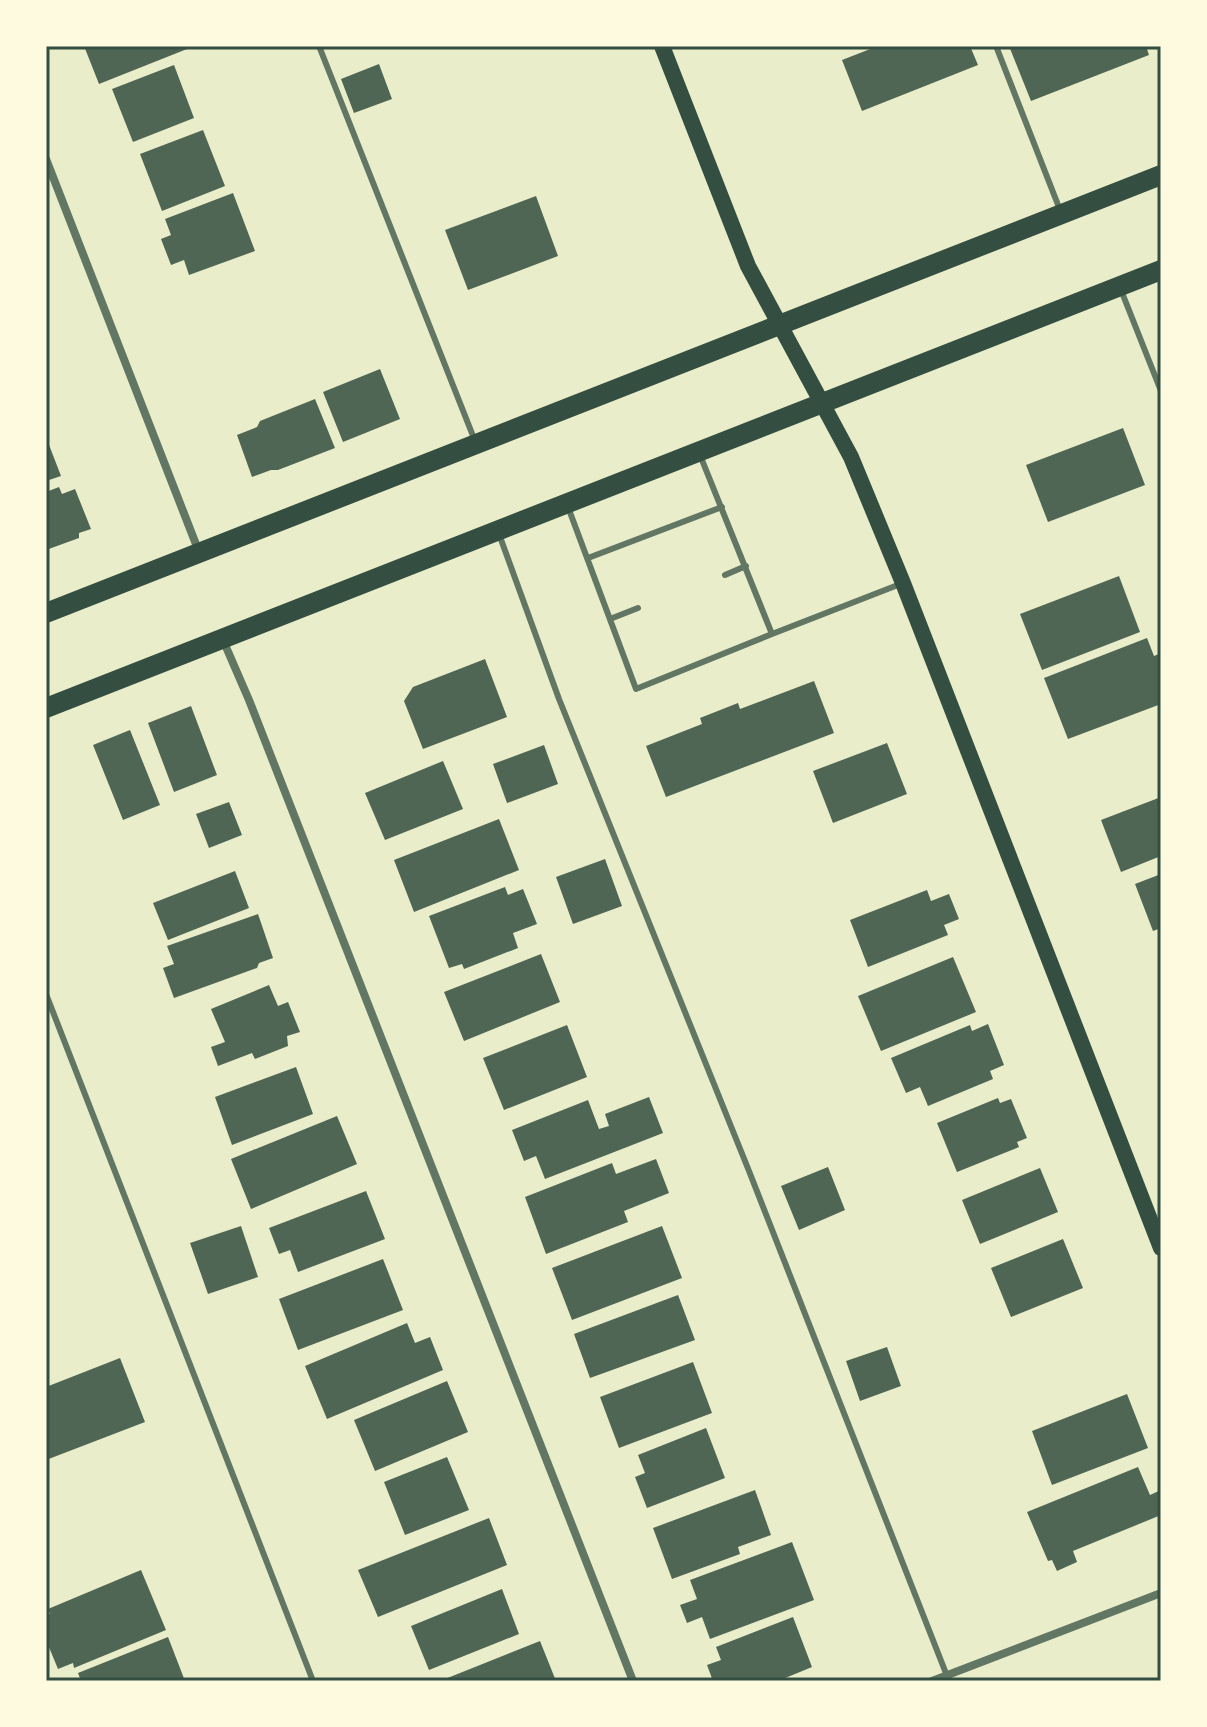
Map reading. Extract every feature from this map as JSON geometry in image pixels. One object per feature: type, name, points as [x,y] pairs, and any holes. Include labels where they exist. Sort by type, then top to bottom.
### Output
[{"type":"main road","points":[[662,46],[748,266],[851,457],[903,583],[1161,1248]]},
{"type":"main road","points":[[46,613],[475,443],[781,327],[1161,175]]},
{"type":"main road","points":[[46,708],[1161,270]]},
{"type":"street","points":[[46,159],[200,553]]},
{"type":"street","points":[[222,639],[249,700],[633,1681]]},
{"type":"street","points":[[932,1681],[948,1678],[1161,1593]]},
{"type":"lane","points":[[319,46],[475,443]]},
{"type":"lane","points":[[996,46],[1062,214]]},
{"type":"lane","points":[[1120,287],[1161,391]]},
{"type":"lane","points":[[699,452],[772,634]]},
{"type":"lane","points":[[567,504],[636,689],[903,583]]},
{"type":"lane","points":[[588,558],[722,507]]},
{"type":"lane","points":[[498,531],[565,713],[948,1678]]},
{"type":"lane","points":[[725,575],[746,566]]},
{"type":"lane","points":[[610,619],[638,608]]},
{"type":"lane","points":[[46,994],[313,1681]]},
{"type":"building","points":[[84,46],[186,46],[187,49],[99,84]]},
{"type":"building","points":[[878,46],[970,46],[978,65],[862,111],[842,60]]},
{"type":"building","points":[[1009,46],[1146,46],[1149,55],[1031,101]]},
{"type":"building","points":[[379,64],[392,99],[354,113],[341,79]]},
{"type":"building","points":[[174,65],[194,118],[133,142],[112,89]]},
{"type":"building","points":[[203,130],[225,186],[162,211],[140,154]]},
{"type":"building","points":[[233,193],[255,251],[189,275],[184,260],[171,265],[161,239],[171,235],[165,219]]},
{"type":"building","points":[[536,196],[558,256],[468,290],[445,230]]},
{"type":"building","points":[[380,369],[400,419],[343,442],[323,392]]},
{"type":"building","points":[[315,399],[335,448],[252,477],[237,435],[257,427],[260,421]]},
{"type":"building","points":[[1123,428],[1145,485],[1048,522],[1026,465]]},
{"type":"building","points":[[46,437],[61,476],[46,481]]},
{"type":"building","points":[[59,487],[62,494],[75,489],[91,529],[79,533],[79,538],[46,550],[46,492]]},
{"type":"building","points":[[1119,576],[1140,632],[1042,670],[1020,614]]},
{"type":"building","points":[[1147,638],[1154,656],[1161,653],[1161,704],[1068,739],[1044,678]]},
{"type":"building","points":[[485,659],[507,717],[423,749],[404,701],[413,687]]},
{"type":"building","points":[[814,681],[834,733],[666,797],[646,746],[702,724],[700,718],[738,703],[740,709]]},
{"type":"building","points":[[191,706],[217,775],[174,792],[148,723]]},
{"type":"building","points":[[130,730],[160,805],[123,820],[93,745]]},
{"type":"building","points":[[887,743],[907,794],[833,823],[813,771]]},
{"type":"building","points":[[544,745],[558,784],[507,803],[493,764]]},
{"type":"building","points":[[443,761],[463,809],[385,840],[365,793]]},
{"type":"building","points":[[1161,797],[1161,856],[1121,872],[1101,820]]},
{"type":"building","points":[[229,802],[242,835],[209,848],[196,814]]},
{"type":"building","points":[[499,819],[519,870],[414,912],[394,860]]},
{"type":"building","points":[[605,859],[622,906],[573,924],[556,877]]},
{"type":"building","points":[[235,871],[249,908],[168,940],[153,903]]},
{"type":"building","points":[[1161,874],[1161,928],[1153,931],[1135,884]]},
{"type":"building","points":[[505,887],[508,895],[523,889],[537,924],[513,933],[518,948],[464,969],[462,964],[449,968],[429,916]]},
{"type":"building","points":[[927,890],[931,901],[949,894],[959,919],[944,925],[948,935],[868,967],[850,920]]},
{"type":"building","points":[[258,914],[273,958],[259,963],[257,968],[174,998],[163,968],[174,964],[167,946]]},
{"type":"building","points":[[541,954],[560,1002],[464,1041],[444,992]]},
{"type":"building","points":[[953,957],[976,1012],[881,1051],[858,996]]},
{"type":"building","points":[[269,985],[278,1006],[288,1002],[300,1032],[287,1036],[288,1046],[255,1059],[252,1053],[218,1066],[211,1047],[225,1042],[211,1009]]},
{"type":"building","points":[[988,1024],[1004,1065],[990,1071],[993,1079],[928,1106],[920,1087],[906,1093],[891,1058],[970,1025],[972,1031]]},
{"type":"building","points":[[567,1025],[587,1077],[504,1110],[483,1058]]},
{"type":"building","points":[[296,1067],[313,1114],[232,1145],[215,1097]]},
{"type":"building","points":[[649,1097],[663,1133],[545,1179],[536,1156],[524,1161],[512,1130],[588,1100],[599,1129],[609,1126],[605,1114]]},
{"type":"building","points":[[998,1098],[1000,1103],[1011,1099],[1027,1138],[1017,1142],[1019,1147],[957,1172],[937,1123]]},
{"type":"building","points":[[337,1116],[357,1164],[251,1209],[231,1159]]},
{"type":"building","points":[[656,1159],[669,1193],[624,1211],[628,1222],[546,1254],[525,1197],[612,1163],[616,1174]]},
{"type":"building","points":[[828,1167],[845,1210],[799,1230],[781,1186]]},
{"type":"building","points":[[1040,1168],[1058,1212],[980,1244],[962,1200]]},
{"type":"building","points":[[366,1191],[385,1239],[298,1272],[290,1250],[279,1254],[269,1228]]},
{"type":"building","points":[[241,1226],[258,1277],[208,1294],[190,1243]]},
{"type":"building","points":[[662,1226],[682,1278],[572,1320],[552,1268]]},
{"type":"building","points":[[1063,1239],[1083,1288],[1011,1317],[991,1268]]},
{"type":"building","points":[[383,1259],[403,1310],[298,1350],[279,1299]]},
{"type":"building","points":[[678,1295],[695,1340],[590,1378],[574,1334]]},
{"type":"building","points":[[407,1323],[415,1343],[430,1337],[443,1370],[327,1419],[305,1366]]},
{"type":"building","points":[[887,1347],[901,1386],[860,1401],[846,1361]]},
{"type":"building","points":[[120,1358],[145,1422],[46,1460],[46,1387]]},
{"type":"building","points":[[693,1362],[712,1413],[619,1448],[600,1397]]},
{"type":"building","points":[[447,1381],[468,1432],[375,1471],[354,1420]]},
{"type":"building","points":[[1127,1394],[1148,1448],[1052,1485],[1032,1431]]},
{"type":"building","points":[[706,1428],[725,1478],[647,1508],[635,1477],[645,1473],[638,1455]]},
{"type":"building","points":[[447,1457],[469,1510],[405,1535],[384,1482]]},
{"type":"building","points":[[1138,1467],[1150,1495],[1161,1490],[1161,1515],[1073,1551],[1077,1562],[1057,1571],[1052,1560],[1048,1561],[1027,1512]]},
{"type":"building","points":[[755,1490],[771,1535],[738,1547],[740,1554],[672,1579],[653,1528]]},
{"type":"building","points":[[489,1518],[507,1565],[378,1617],[358,1570]]},
{"type":"building","points":[[792,1542],[814,1600],[710,1639],[702,1617],[687,1623],[680,1605],[697,1599],[690,1580]]},
{"type":"building","points":[[141,1570],[166,1630],[74,1668],[73,1663],[58,1669],[46,1640],[48,1609]]},
{"type":"building","points":[[502,1589],[519,1634],[429,1670],[411,1626]]},
{"type":"building","points":[[793,1617],[812,1667],[778,1681],[713,1681],[707,1665],[721,1660],[716,1647]]},
{"type":"building","points":[[168,1637],[185,1681],[81,1681],[78,1673]]},
{"type":"building","points":[[540,1641],[556,1681],[440,1681]]}]
